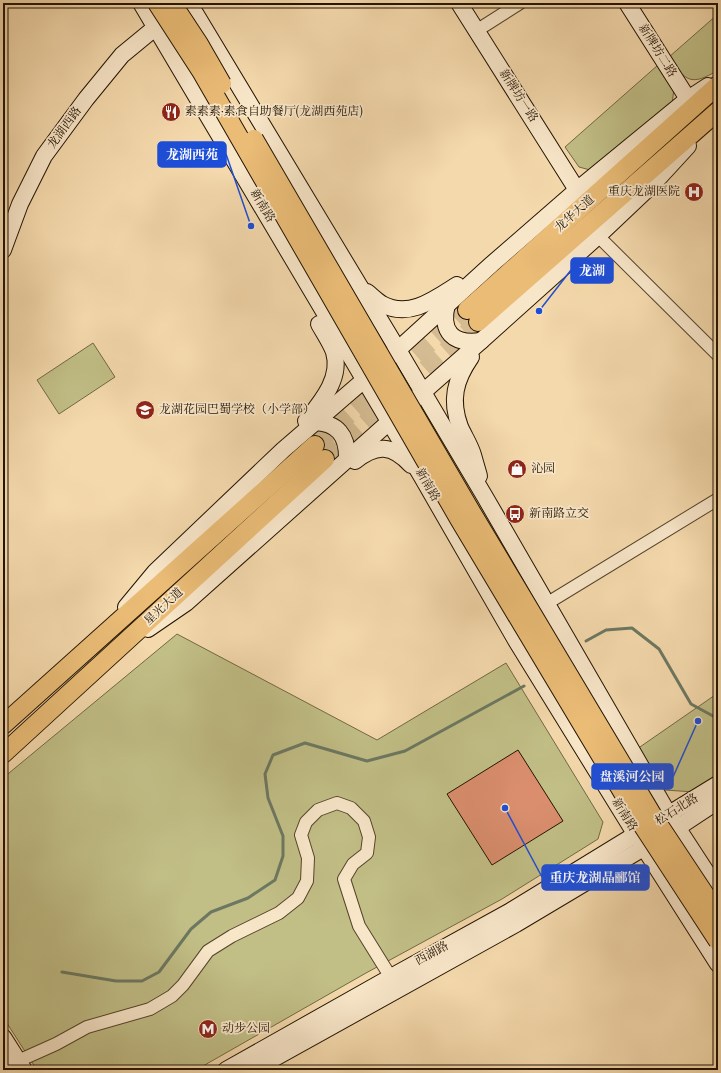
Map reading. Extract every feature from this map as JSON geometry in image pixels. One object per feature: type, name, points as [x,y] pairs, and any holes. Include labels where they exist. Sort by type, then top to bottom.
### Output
[{"type":"main road","name":"新南路","points":[[157,3],[201,72],[459,519],[625,796],[718,941]]},
{"type":"main road","name":"新南路","points":[[172,3],[199,44],[472,513],[653,816],[718,914]]},
{"type":"main road","name":"龙华大道","points":[[718,85],[473,316],[718,113]]},
{"type":"main road","name":"星光大道","points":[[3,725],[103,635],[320,452],[117,650],[3,754]]},
{"type":"street","name":"新南路","points":[[141,3],[422,477],[517,642],[718,964]]},
{"type":"street","points":[[189,3],[200,11],[673,821],[718,890]]},
{"type":"street","name":"新牌坊一路","points":[[458,3],[578,190]]},
{"type":"street","points":[[476,32],[520,3]]},
{"type":"street","name":"新牌坊二路","points":[[627,3],[688,99]]},
{"type":"street","name":"龙湖西路","points":[[3,250],[20,204],[44,156],[86,99],[122,55],[156,27]]},
{"type":"street","points":[[103,635],[155,572],[283,450],[398,350],[492,264],[578,190],[688,99],[718,79]]},
{"type":"street","points":[[117,650],[186,604],[347,458],[481,342],[654,183],[718,113]]},
{"type":"street","points":[[598,236],[718,355]]},
{"type":"street","points":[[283,450],[326,396],[332,383],[335,368],[334,352],[310,307],[295,262]]},
{"type":"street","points":[[357,282],[381,304],[393,308],[416,308],[428,303],[492,264]]},
{"type":"street","points":[[447,304],[444,314],[444,322],[453,336],[462,341],[471,343],[481,342]]},
{"type":"street","points":[[481,342],[464,367],[454,392],[460,426],[473,455],[485,497]]},
{"type":"street","points":[[315,422],[330,424],[342,435],[347,445],[347,458]]},
{"type":"street","points":[[309,492],[338,475],[366,452],[375,449],[386,449],[396,452],[404,457],[422,477]]},
{"type":"street","points":[[546,604],[718,500]]},
{"type":"street","name":"松石北路","points":[[673,821],[718,784]]},
{"type":"street","name":"松石北路","points":[[640,841],[673,821],[718,801]]},
{"type":"street","points":[[3,1037],[14,1065],[87,1027],[150,1008],[172,996],[183,985],[208,951],[232,936],[279,913],[298,898],[307,881],[308,858],[301,834],[306,822],[318,810],[337,803],[351,808],[364,821],[369,837],[367,853],[353,864],[344,879],[359,926],[394,983]]},
{"type":"street","name":"西湖路","points":[[253,1070],[509,912],[640,841]]},
{"type":"street","name":"西湖路","points":[[226,1070],[394,983]]},
{"type":"shaded area","points":[[718,14],[718,70],[701,79],[689,79],[680,72],[669,57]]},
{"type":"shaded area","points":[[658,65],[674,89],[672,104],[590,170],[579,167],[565,147]]},
{"type":"shaded area","points":[[93,343],[115,377],[59,414],[37,380]]},
{"type":"shaded area","name":"动步公园","points":[[177,634],[377,740],[506,663],[603,822],[598,839],[502,899],[366,973],[196,1070],[37,1070],[3,1017],[3,778]]},
{"type":"shaded area","points":[[718,693],[718,777],[694,792],[665,790],[637,749]]},
{"type":"building","points":[[518,750],[563,821],[492,865],[447,794]]},
{"type":"waterway","points":[[586,641],[606,630],[632,628],[659,649],[691,704],[713,716],[718,713]]},
{"type":"waterway","points":[[62,972],[116,981],[142,981],[159,972],[191,929],[211,912],[248,898],[275,880],[283,856],[283,836],[268,798],[265,774],[273,755],[305,743],[367,761],[405,751],[524,686]]},
{"type":"tunnel","points":[[315,445],[467,310]]},
{"type":"tunnel","points":[[325,459],[478,322]]},
{"type":"place","name":"素素素·素食自助餐厅(龙湖西苑店)","points":[[171,112]]},
{"type":"place","name":"重庆龙湖医院","points":[[694,192]]},
{"type":"place","name":"龙湖西苑","points":[[251,226]]},
{"type":"place","name":"龙湖","points":[[539,311]]},
{"type":"place","name":"龙湖花园巴蜀学校（小学部）","points":[[145,410]]},
{"type":"place","name":"沁园","points":[[517,469]]},
{"type":"place","name":"新南路立交","points":[[515,514]]},
{"type":"place","name":"盘溪河公园","points":[[698,721]]},
{"type":"place","name":"重庆龙湖晶郦馆","points":[[505,808]]},
{"type":"place","name":"动步公园","points":[[208,1029]]}]
